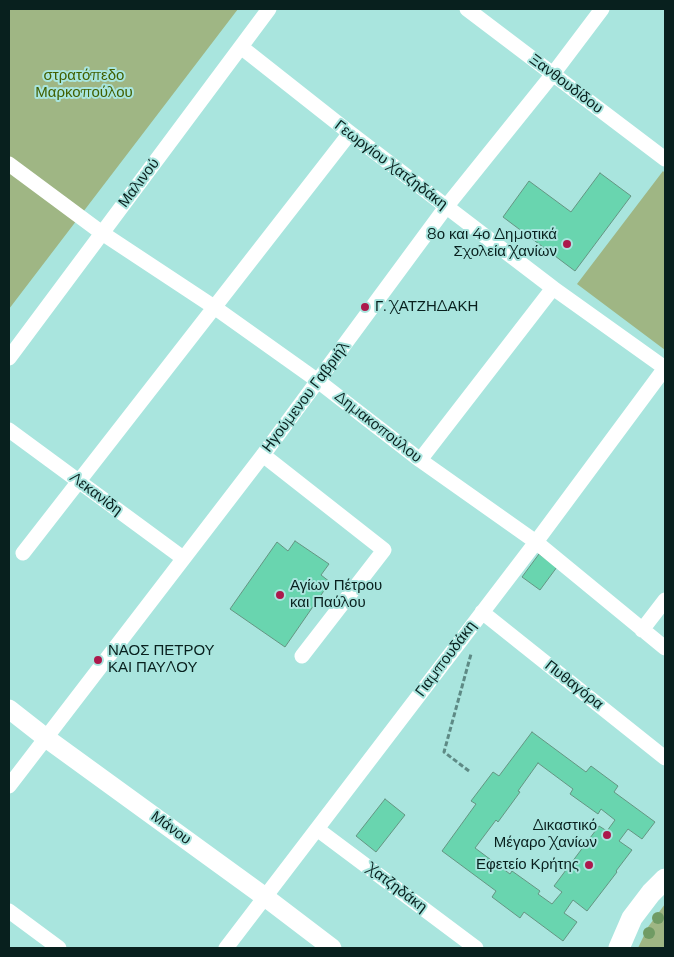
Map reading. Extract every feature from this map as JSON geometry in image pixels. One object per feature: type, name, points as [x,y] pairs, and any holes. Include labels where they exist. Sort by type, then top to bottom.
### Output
[{"type":"main road","points":[[619,948],[632,918],[642,904],[665,880]]},
{"type":"street","name":"Μαλινού","points":[[9,358],[269,9]]},
{"type":"street","name":"Ξανθουδίδου","points":[[467,9],[665,159]]},
{"type":"street","name":"Ηγούμενου Γαβριήλ","points":[[9,786],[263,455],[446,207],[602,9]]},
{"type":"street","name":"Γεωργίου Χατζηδάκη","points":[[241,47],[446,207],[553,288],[665,368]]},
{"type":"street","points":[[23,553],[350,133]]},
{"type":"street","name":"Δημακοπούλου","points":[[9,164],[102,233],[214,307],[318,381],[420,460],[536,542],[665,648]]},
{"type":"street","points":[[420,460],[553,288]]},
{"type":"street","name":"Γιαμπουδάκη","points":[[226,948],[536,542],[665,368]]},
{"type":"street","name":"Λεκανίδη","points":[[9,430],[183,558]]},
{"type":"street","points":[[263,455],[384,550],[302,656]]},
{"type":"street","points":[[642,630],[665,600]]},
{"type":"street","name":"Πυθαγόρα","points":[[482,612],[665,758]]},
{"type":"street","name":"Μάνου","points":[[9,709],[332,948]]},
{"type":"street","name":"Χατζηδάκη","points":[[317,829],[476,948]]},
{"type":"street","points":[[9,911],[59,948]]},
{"type":"path","points":[[469,771],[444,752],[472,650]]},
{"type":"green space","name":"στρατόπεδο Μαρκοπούλου","points":[[9,9],[238,9],[9,309]]},
{"type":"green space","points":[[663,171],[665,173],[665,350],[577,284]]},
{"type":"green space","points":[[665,904],[665,948],[638,948],[648,927]]},
{"type":"building","name":"8ο και 4ο Δημοτικά Σχολεία Χανίων","points":[[600,173],[631,196],[575,271],[503,217],[529,181],[571,212]]},
{"type":"building","name":"Αγίων Πέτρου και Παύλου","points":[[295,541],[329,564],[321,575],[330,582],[285,647],[230,609],[277,542],[288,551]]},
{"type":"building","points":[[539,554],[557,567],[540,590],[522,577]]},
{"type":"building","name":"Δικαστικό Μέγαρο Χανίων","points":[[532,732],[586,772],[591,766],[618,786],[614,792],[655,822],[642,839],[628,829],[619,841],[632,850],[587,911],[573,900],[564,913],[577,922],[563,941],[524,912],[520,918],[492,897],[496,891],[442,851],[476,804],[471,801],[493,772],[499,776]],"holes":[[[538,763],[573,789],[570,794],[598,814],[601,809],[615,820],[607,831],[599,826],[554,886],[562,892],[552,904],[538,894],[540,891],[512,871],[510,874],[475,848],[496,820],[498,822]]]},
{"type":"building","points":[[385,799],[405,815],[376,852],[356,836]]},
{"type":"place","name":"8ο και 4ο Δημοτικά Σχολεία Χανίων","points":[[567,244]]},
{"type":"place","name":"Γ. ΧΑΤΖΗΔΑΚΗ","points":[[365,307]]},
{"type":"place","name":"Αγίων Πέτρου και Παύλου","points":[[280,595]]},
{"type":"place","name":"ΝΑΟΣ ΠΕΤΡΟΥ ΚΑΙ ΠΑΥΛΟΥ","points":[[98,660]]},
{"type":"place","name":"Δικαστικό Μέγαρο Χανίων","points":[[607,835]]},
{"type":"place","name":"Εφετείο Κρήτης","points":[[589,865]]}]
